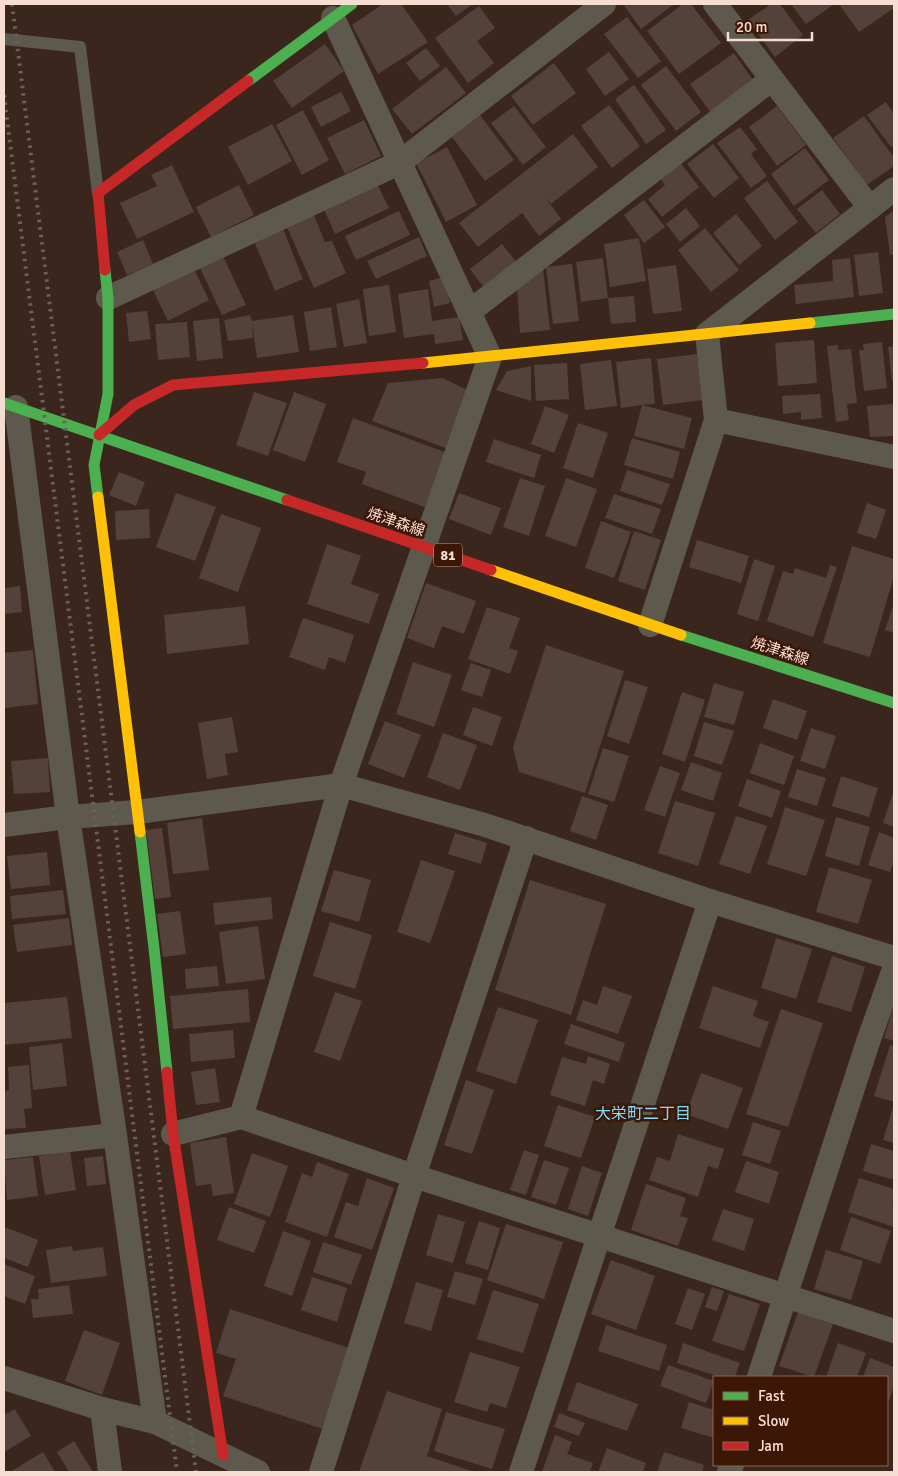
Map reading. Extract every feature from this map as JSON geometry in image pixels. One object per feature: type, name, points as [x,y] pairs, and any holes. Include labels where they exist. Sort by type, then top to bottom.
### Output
[{"type":"street","points":[[222,1455],[173,1134],[163,1032],[94,465],[108,394],[108,298],[98,193],[352,4]]},
{"type":"street","points":[[108,298],[399,163],[604,4]]},
{"type":"street","points":[[715,4],[870,208]]},
{"type":"street","points":[[241,1117],[341,785],[490,357],[333,18]]},
{"type":"street","points":[[469,312],[772,79]]},
{"type":"street","points":[[707,334],[894,190]]},
{"type":"street","points":[[99,435],[134,405],[173,385],[490,357],[894,314]]},
{"type":"street","points":[[650,625],[716,420],[707,334]]},
{"type":"street","points":[[10,405],[155,1422]]},
{"type":"street","name":"焼津森線","points":[[10,405],[650,625],[894,703]]},
{"type":"street","points":[[716,420],[894,457]]},
{"type":"street","points":[[4,825],[68,817],[137,812],[341,785],[485,825],[710,901],[894,958]]},
{"type":"street","points":[[322,1472],[414,1176],[526,838]]},
{"type":"street","points":[[521,1472],[710,901]]},
{"type":"street","points":[[759,1376],[868,1042],[894,969]]},
{"type":"street","points":[[173,1134],[241,1117],[414,1176],[785,1294],[894,1331]]},
{"type":"street","points":[[4,1147],[115,1135]]},
{"type":"street","points":[[4,1378],[155,1422],[258,1472]]},
{"type":"street","points":[[102,1408],[110,1472]]},
{"type":"lane","points":[[4,39],[80,47],[98,193]]},
{"type":"building","points":[[383,4],[401,4],[428,42],[378,74],[352,25]]},
{"type":"building","points":[[447,4],[473,4],[456,16]]},
{"type":"building","points":[[623,4],[674,4],[641,29]]},
{"type":"building","points":[[683,4],[691,4],[721,43],[679,74],[647,31]]},
{"type":"building","points":[[771,4],[780,4],[803,35],[775,57],[748,20]]},
{"type":"building","points":[[791,4],[834,4],[806,24]]},
{"type":"building","points":[[839,4],[894,4],[894,8],[859,32]]},
{"type":"building","points":[[479,6],[495,28],[477,41],[494,63],[468,83],[435,38]]},
{"type":"building","points":[[627,17],[661,61],[638,78],[604,34]]},
{"type":"building","points":[[325,44],[344,71],[292,108],[273,81]]},
{"type":"building","points":[[426,48],[440,66],[420,81],[406,63]]},
{"type":"building","points":[[609,52],[629,79],[605,96],[586,69]]},
{"type":"building","points":[[734,53],[755,83],[711,113],[690,84]]},
{"type":"building","points":[[554,63],[576,93],[533,125],[511,96]]},
{"type":"building","points":[[666,66],[701,112],[676,131],[641,85]]},
{"type":"building","points":[[446,67],[466,93],[412,134],[392,109]]},
{"type":"building","points":[[634,85],[666,130],[646,144],[615,99]]},
{"type":"building","points":[[341,92],[351,111],[321,127],[311,107]]},
{"type":"building","points":[[886,102],[894,114],[894,145],[891,147],[867,115]]},
{"type":"building","points":[[609,105],[640,146],[612,168],[581,126]]},
{"type":"building","points":[[514,106],[546,147],[523,165],[491,123]]},
{"type":"building","points":[[777,106],[806,145],[777,166],[749,127]]},
{"type":"building","points":[[303,110],[329,160],[302,175],[276,125]]},
{"type":"building","points":[[480,115],[514,160],[485,181],[452,137]]},
{"type":"building","points":[[864,116],[894,158],[894,166],[867,185],[833,138]]},
{"type":"building","points":[[364,120],[381,156],[345,174],[327,138]]},
{"type":"building","points":[[272,124],[292,161],[248,185],[228,147]]},
{"type":"building","points":[[740,127],[757,149],[751,154],[767,176],[751,188],[717,143]]},
{"type":"building","points":[[573,134],[598,167],[551,204],[544,196],[561,219],[539,236],[522,213],[478,247],[459,223]]},
{"type":"building","points":[[713,144],[739,178],[714,198],[687,164]]},
{"type":"building","points":[[447,147],[477,205],[446,222],[416,163]]},
{"type":"building","points":[[805,148],[829,180],[794,206],[771,174]]},
{"type":"building","points":[[679,161],[699,187],[662,217],[648,199],[665,185],[659,177]]},
{"type":"building","points":[[172,165],[194,212],[137,239],[120,203],[157,186],[151,175]]},
{"type":"building","points":[[375,180],[389,208],[335,234],[322,205]]},
{"type":"building","points":[[767,181],[798,222],[775,240],[744,198]]},
{"type":"building","points":[[239,185],[254,215],[211,237],[196,207]]},
{"type":"building","points":[[822,190],[840,214],[816,233],[797,209]]},
{"type":"building","points":[[644,200],[665,227],[644,243],[624,215]]},
{"type":"building","points":[[686,208],[700,226],[680,242],[666,224]]},
{"type":"building","points":[[894,210],[894,254],[890,255],[885,217]]},
{"type":"building","points":[[399,211],[410,235],[356,260],[345,236]]},
{"type":"building","points":[[313,213],[325,242],[332,241],[346,273],[314,288],[286,225]]},
{"type":"building","points":[[736,214],[762,246],[739,265],[713,233]]},
{"type":"building","points":[[705,228],[739,270],[711,292],[678,250]]},
{"type":"building","points":[[283,229],[303,279],[275,291],[254,241]]},
{"type":"building","points":[[419,237],[427,256],[376,279],[367,261]]},
{"type":"building","points":[[639,238],[646,281],[610,287],[604,244]]},
{"type":"building","points":[[143,240],[153,264],[127,275],[117,252]]},
{"type":"building","points":[[502,244],[517,263],[484,288],[470,269]]},
{"type":"building","points":[[878,252],[883,293],[859,296],[854,255]]},
{"type":"building","points":[[223,256],[246,305],[222,315],[200,268]]},
{"type":"building","points":[[603,258],[608,298],[581,302],[576,262]]},
{"type":"building","points":[[850,258],[854,297],[796,304],[794,285],[833,281],[832,260]]},
{"type":"building","points":[[572,264],[579,321],[553,324],[546,267]]},
{"type":"building","points":[[676,265],[682,311],[653,314],[647,269]]},
{"type":"building","points":[[193,267],[209,300],[168,321],[152,288]]},
{"type":"building","points":[[543,269],[550,330],[520,333],[517,287]]},
{"type":"building","points":[[444,277],[450,303],[434,307],[429,281]]},
{"type":"building","points":[[389,285],[396,332],[369,336],[363,289]]},
{"type":"building","points":[[428,289],[432,321],[459,317],[463,340],[435,344],[434,334],[404,338],[398,294]]},
{"type":"building","points":[[634,296],[636,322],[611,324],[608,298]]},
{"type":"building","points":[[359,299],[367,343],[344,347],[336,304]]},
{"type":"building","points":[[331,307],[337,347],[310,351],[304,312]]},
{"type":"building","points":[[147,311],[151,339],[129,342],[126,313]]},
{"type":"building","points":[[250,315],[252,321],[293,315],[299,352],[257,358],[252,323],[253,338],[228,341],[224,320]]},
{"type":"building","points":[[219,318],[223,358],[197,361],[193,321]]},
{"type":"building","points":[[187,322],[190,357],[158,360],[155,324]]},
{"type":"building","points":[[814,340],[817,383],[778,386],[775,343]]},
{"type":"building","points":[[882,342],[887,388],[864,391],[859,350],[864,350],[863,344]]},
{"type":"building","points":[[838,345],[838,350],[851,349],[857,403],[847,404],[849,420],[836,422],[827,346]]},
{"type":"building","points":[[894,346],[894,381],[892,381],[888,347]]},
{"type":"building","points":[[697,354],[703,400],[663,405],[657,359]]},
{"type":"building","points":[[651,358],[655,404],[621,408],[616,362]]},
{"type":"building","points":[[611,360],[617,406],[585,410],[580,364]]},
{"type":"building","points":[[567,363],[569,399],[536,401],[534,365]]},
{"type":"building","points":[[531,366],[531,401],[496,390],[507,371]]},
{"type":"building","points":[[443,378],[467,390],[446,448],[372,421],[388,383]]},
{"type":"building","points":[[254,392],[287,403],[268,456],[236,445]]},
{"type":"building","points":[[294,392],[326,404],[305,462],[273,450]]},
{"type":"building","points":[[820,394],[822,418],[801,420],[801,412],[783,414],[782,396]]},
{"type":"building","points":[[894,404],[894,436],[870,437],[867,406]]},
{"type":"building","points":[[642,405],[692,418],[684,449],[634,436]]},
{"type":"building","points":[[545,406],[569,415],[554,453],[531,444]]},
{"type":"building","points":[[353,418],[447,453],[427,508],[362,484],[366,472],[337,462]]},
{"type":"building","points":[[578,423],[608,433],[593,478],[563,468]]},
{"type":"building","points":[[632,438],[680,452],[673,479],[624,465]]},
{"type":"building","points":[[494,439],[541,455],[534,478],[486,462]]},
{"type":"building","points":[[627,470],[670,484],[662,505],[620,491]]},
{"type":"building","points":[[119,472],[145,482],[136,506],[109,495]]},
{"type":"building","points":[[520,478],[545,486],[529,536],[503,527]]},
{"type":"building","points":[[566,478],[597,489],[576,547],[545,536]]},
{"type":"building","points":[[176,493],[216,507],[195,561],[156,547]]},
{"type":"building","points":[[459,493],[501,508],[491,535],[449,519]]},
{"type":"building","points":[[614,494],[661,509],[652,534],[605,518]]},
{"type":"building","points":[[867,503],[886,510],[876,539],[857,533]]},
{"type":"building","points":[[149,509],[150,538],[116,540],[115,511]]},
{"type":"building","points":[[221,514],[261,528],[238,592],[199,578]]},
{"type":"building","points":[[601,521],[631,532],[614,578],[585,568]]},
{"type":"building","points":[[634,531],[661,540],[645,590],[618,581]]},
{"type":"building","points":[[697,540],[749,556],[741,583],[689,567]]},
{"type":"building","points":[[327,544],[361,556],[351,584],[379,594],[369,624],[307,604]]},
{"type":"building","points":[[852,546],[894,559],[894,576],[870,657],[823,643]]},
{"type":"building","points":[[754,559],[775,566],[758,621],[737,614]]},
{"type":"building","points":[[830,565],[837,567],[813,637],[767,621],[783,571],[793,574],[795,568],[826,578]]},
{"type":"building","points":[[426,583],[476,601],[464,634],[442,626],[434,648],[407,638]]},
{"type":"building","points":[[20,586],[22,612],[4,614],[4,588]]},
{"type":"building","points":[[894,603],[894,633],[885,630]]},
{"type":"building","points":[[245,606],[249,644],[167,654],[164,615]]},
{"type":"building","points":[[487,607],[520,618],[509,648],[518,651],[510,674],[468,659]]},
{"type":"building","points":[[303,618],[354,635],[345,663],[329,657],[325,670],[289,657]]},
{"type":"building","points":[[546,645],[624,671],[585,793],[519,772],[513,747]]},
{"type":"building","points":[[33,650],[38,704],[4,708],[4,653]]},
{"type":"building","points":[[413,662],[452,675],[434,727],[396,714]]},
{"type":"building","points":[[471,663],[491,670],[482,697],[461,690]]},
{"type":"building","points":[[625,680],[648,687],[629,744],[607,736]]},
{"type":"building","points":[[714,683],[744,692],[734,725],[704,717]]},
{"type":"building","points":[[682,692],[705,700],[685,762],[662,754]]},
{"type":"building","points":[[773,699],[807,711],[797,740],[763,728]]},
{"type":"building","points":[[473,707],[502,717],[492,746],[463,735]]},
{"type":"building","points":[[232,717],[238,752],[225,754],[228,775],[207,779],[198,723]]},
{"type":"building","points":[[385,721],[421,735],[404,778],[368,764]]},
{"type":"building","points":[[704,722],[734,731],[722,765],[694,756]]},
{"type":"building","points":[[811,728],[836,736],[825,769],[800,761]]},
{"type":"building","points":[[443,733],[477,745],[460,790],[427,777]]},
{"type":"building","points":[[760,743],[794,756],[784,785],[750,773]]},
{"type":"building","points":[[603,748],[629,756],[614,802],[588,794]]},
{"type":"building","points":[[48,758],[50,792],[14,794],[11,761]]},
{"type":"building","points":[[691,762],[722,773],[713,801],[681,790]]},
{"type":"building","points":[[660,766],[680,773],[665,817],[644,810]]},
{"type":"building","points":[[797,769],[826,778],[817,806],[788,797]]},
{"type":"building","points":[[841,776],[878,788],[869,817],[832,806]]},
{"type":"building","points":[[747,779],[781,791],[772,818],[738,806]]},
{"type":"building","points":[[894,790],[894,827],[883,823]]},
{"type":"building","points":[[582,796],[608,805],[596,840],[570,831]]},
{"type":"building","points":[[675,801],[715,813],[698,866],[658,853]]},
{"type":"building","points":[[785,807],[825,820],[806,876],[767,864]]},
{"type":"building","points":[[736,816],[767,826],[750,874],[719,864]]},
{"type":"building","points":[[836,817],[870,827],[859,866],[825,856]]},
{"type":"building","points":[[202,818],[209,870],[173,874],[167,823]]},
{"type":"building","points":[[162,828],[171,897],[155,899],[146,830]]},
{"type":"building","points":[[879,832],[894,838],[894,861],[890,872],[868,865]]},
{"type":"building","points":[[455,833],[487,843],[481,864],[448,854]]},
{"type":"building","points":[[47,852],[50,885],[11,889],[7,856]]},
{"type":"building","points":[[421,860],[455,871],[430,943],[397,932]]},
{"type":"building","points":[[829,867],[872,880],[858,924],[816,912]]},
{"type":"building","points":[[334,870],[371,880],[359,922],[321,911]]},
{"type":"building","points":[[530,880],[606,904],[571,1015],[495,990]]},
{"type":"building","points":[[63,890],[66,914],[12,919],[10,896]]},
{"type":"building","points":[[271,897],[273,919],[215,925],[213,903]]},
{"type":"building","points":[[180,911],[186,954],[163,957],[157,914]]},
{"type":"building","points":[[69,918],[72,945],[17,952],[13,925]]},
{"type":"building","points":[[330,922],[372,935],[355,989],[313,976]]},
{"type":"building","points":[[258,926],[265,979],[226,984],[219,932]]},
{"type":"building","points":[[776,938],[812,949],[796,999],[761,988]]},
{"type":"building","points":[[832,956],[865,967],[851,1012],[817,1002]]},
{"type":"building","points":[[217,966],[219,986],[186,989],[185,969]]},
{"type":"building","points":[[603,986],[632,996],[618,1034],[576,1020],[583,1000],[597,1005]]},
{"type":"building","points":[[713,986],[758,1001],[753,1016],[769,1022],[760,1048],[699,1028]]},
{"type":"building","points":[[248,989],[250,1022],[173,1029],[170,996]]},
{"type":"building","points":[[335,992],[362,1001],[340,1061],[314,1052]]},
{"type":"building","points":[[67,997],[72,1038],[4,1045],[4,1003]]},
{"type":"building","points":[[894,1005],[894,1041],[884,1038]]},
{"type":"building","points":[[498,1007],[538,1020],[516,1084],[476,1071]]},
{"type":"building","points":[[781,1009],[823,1023],[788,1127],[746,1114]]},
{"type":"building","points":[[571,1024],[625,1043],[619,1062],[564,1044]]},
{"type":"building","points":[[233,1030],[235,1058],[191,1062],[189,1034]]},
{"type":"building","points":[[62,1043],[67,1086],[33,1090],[29,1047]]},
{"type":"building","points":[[890,1045],[894,1046],[894,1102],[874,1096]]},
{"type":"building","points":[[588,1056],[610,1064],[604,1084],[593,1080],[585,1106],[550,1095],[562,1057],[586,1064]]},
{"type":"building","points":[[29,1065],[32,1108],[24,1109],[26,1128],[4,1129],[4,1091],[9,1090],[8,1067]]},
{"type":"building","points":[[215,1068],[220,1102],[196,1105],[191,1072]]},
{"type":"building","points":[[701,1073],[743,1088],[728,1129],[686,1114]]},
{"type":"building","points":[[466,1080],[494,1090],[472,1154],[444,1145]]},
{"type":"building","points":[[558,1105],[595,1117],[581,1158],[544,1146]]},
{"type":"building","points":[[894,1108],[894,1143],[883,1140]]},
{"type":"building","points":[[753,1122],[781,1131],[770,1164],[742,1155]]},
{"type":"building","points":[[678,1134],[724,1149],[718,1169],[708,1166],[698,1197],[649,1180],[657,1157],[670,1161]]},
{"type":"building","points":[[226,1137],[234,1193],[213,1196],[211,1184],[196,1186],[190,1143]]},
{"type":"building","points":[[871,1144],[894,1151],[894,1180],[863,1171]]},
{"type":"building","points":[[524,1150],[539,1155],[526,1195],[510,1190]]},
{"type":"building","points":[[70,1151],[76,1190],[45,1195],[39,1156]]},
{"type":"building","points":[[252,1153],[288,1166],[270,1217],[234,1204]]},
{"type":"building","points":[[103,1156],[106,1184],[87,1186],[84,1158]]},
{"type":"building","points":[[33,1157],[38,1196],[7,1200],[4,1160]]},
{"type":"building","points":[[544,1160],[569,1168],[556,1205],[531,1197]]},
{"type":"building","points":[[746,1161],[779,1172],[769,1204],[735,1192]]},
{"type":"building","points":[[317,1162],[349,1174],[327,1237],[285,1222],[302,1173],[312,1177]]},
{"type":"building","points":[[582,1166],[602,1173],[588,1216],[568,1209]]},
{"type":"building","points":[[367,1178],[394,1188],[372,1250],[334,1237],[346,1202],[358,1206]]},
{"type":"building","points":[[859,1178],[894,1189],[892,1206],[894,1206],[894,1227],[848,1212]]},
{"type":"building","points":[[646,1184],[686,1198],[680,1216],[688,1218],[678,1246],[631,1230]]},
{"type":"building","points":[[229,1207],[266,1221],[254,1253],[217,1240]]},
{"type":"building","points":[[723,1209],[754,1219],[744,1251],[712,1240]]},
{"type":"building","points":[[438,1214],[465,1222],[453,1263],[426,1255]]},
{"type":"building","points":[[851,1217],[891,1231],[880,1264],[840,1250]]},
{"type":"building","points":[[479,1221],[500,1228],[488,1270],[465,1263]]},
{"type":"building","points":[[506,1224],[563,1242],[544,1299],[487,1280]]},
{"type":"building","points":[[5,1227],[38,1240],[28,1267],[4,1258]]},
{"type":"building","points":[[283,1231],[311,1241],[292,1296],[264,1286]]},
{"type":"building","points":[[323,1242],[362,1255],[351,1285],[313,1272]]},
{"type":"building","points":[[72,1246],[73,1251],[103,1247],[107,1276],[51,1283],[46,1250]]},
{"type":"building","points":[[826,1250],[863,1261],[851,1300],[814,1289]]},
{"type":"building","points":[[611,1260],[655,1276],[636,1330],[591,1314]]},
{"type":"building","points":[[4,1264],[35,1276],[25,1304],[4,1296]]},
{"type":"building","points":[[455,1271],[483,1279],[475,1305],[447,1297]]},
{"type":"building","points":[[312,1277],[347,1288],[337,1322],[301,1310]]},
{"type":"building","points":[[416,1282],[443,1290],[431,1331],[404,1323]]},
{"type":"building","points":[[69,1285],[73,1314],[33,1318],[31,1299],[39,1299],[38,1289]]},
{"type":"building","points":[[712,1287],[724,1291],[717,1311],[705,1307]]},
{"type":"building","points":[[688,1288],[705,1294],[692,1330],[675,1324]]},
{"type":"building","points":[[493,1290],[539,1304],[523,1353],[477,1339]]},
{"type":"building","points":[[729,1294],[760,1304],[744,1351],[712,1341]]},
{"type":"building","points":[[230,1309],[349,1348],[323,1429],[223,1396],[236,1359],[216,1353]]},
{"type":"building","points":[[798,1312],[833,1324],[814,1376],[779,1366]]},
{"type":"building","points":[[606,1325],[667,1345],[659,1371],[598,1351]]},
{"type":"building","points":[[84,1330],[120,1343],[102,1395],[65,1381]]},
{"type":"building","points":[[683,1343],[740,1363],[735,1376],[717,1376],[677,1363]]},
{"type":"building","points":[[838,1343],[866,1353],[857,1376],[826,1376]]},
{"type":"building","points":[[470,1352],[520,1367],[506,1408],[490,1403],[487,1412],[454,1402]]},
{"type":"building","points":[[870,1358],[894,1367],[894,1386],[888,1403],[888,1376],[863,1376]]},
{"type":"building","points":[[668,1365],[713,1381],[706,1403],[660,1386]]},
{"type":"building","points":[[577,1382],[638,1404],[627,1431],[567,1410]]},
{"type":"building","points":[[387,1391],[442,1409],[427,1456],[475,1472],[359,1472]]},
{"type":"building","points":[[689,1402],[713,1410],[713,1438],[681,1428]]},
{"type":"building","points":[[15,1409],[31,1436],[4,1452],[4,1415]]},
{"type":"building","points":[[446,1412],[505,1429],[492,1469],[434,1451]]},
{"type":"building","points":[[559,1413],[585,1423],[579,1436],[554,1427]]},
{"type":"building","points":[[555,1435],[572,1442],[567,1454],[593,1463],[590,1472],[542,1472]]},
{"type":"building","points":[[74,1441],[93,1472],[69,1472],[57,1452]]},
{"type":"building","points":[[607,1448],[646,1463],[643,1472],[598,1472]]},
{"type":"building","points":[[43,1452],[55,1472],[10,1472]]},
{"type":"building","points":[[664,1452],[704,1465],[702,1472],[657,1472]]},
{"type":"railway","points":[[12,4],[196,1472]]},
{"type":"railway","points":[[4,95],[177,1472]]},
{"type":"traffic: fast","points":[[248,81],[352,4]]},
{"type":"traffic: fast","points":[[98,497],[94,465],[108,394],[108,298],[105,270]]},
{"type":"traffic: fast","points":[[810,323],[894,314]]},
{"type":"traffic: fast","points":[[4,403],[287,500]]},
{"type":"traffic: fast","points":[[681,635],[894,703]]},
{"type":"traffic: fast","points":[[140,832],[167,1072]]},
{"type":"traffic: slow","points":[[423,363],[810,323]]},
{"type":"traffic: slow","points":[[98,497],[140,832]]},
{"type":"traffic: slow","points":[[491,570],[681,635]]},
{"type":"traffic: jam","points":[[105,270],[98,193],[248,81]]},
{"type":"traffic: jam","points":[[99,435],[134,405],[173,385],[423,363]]},
{"type":"traffic: jam","points":[[287,500],[491,570]]},
{"type":"traffic: jam","points":[[167,1072],[173,1134],[223,1455]]},
{"type":"district","name":"大栄町二丁目","points":[[643,1114]]}]
